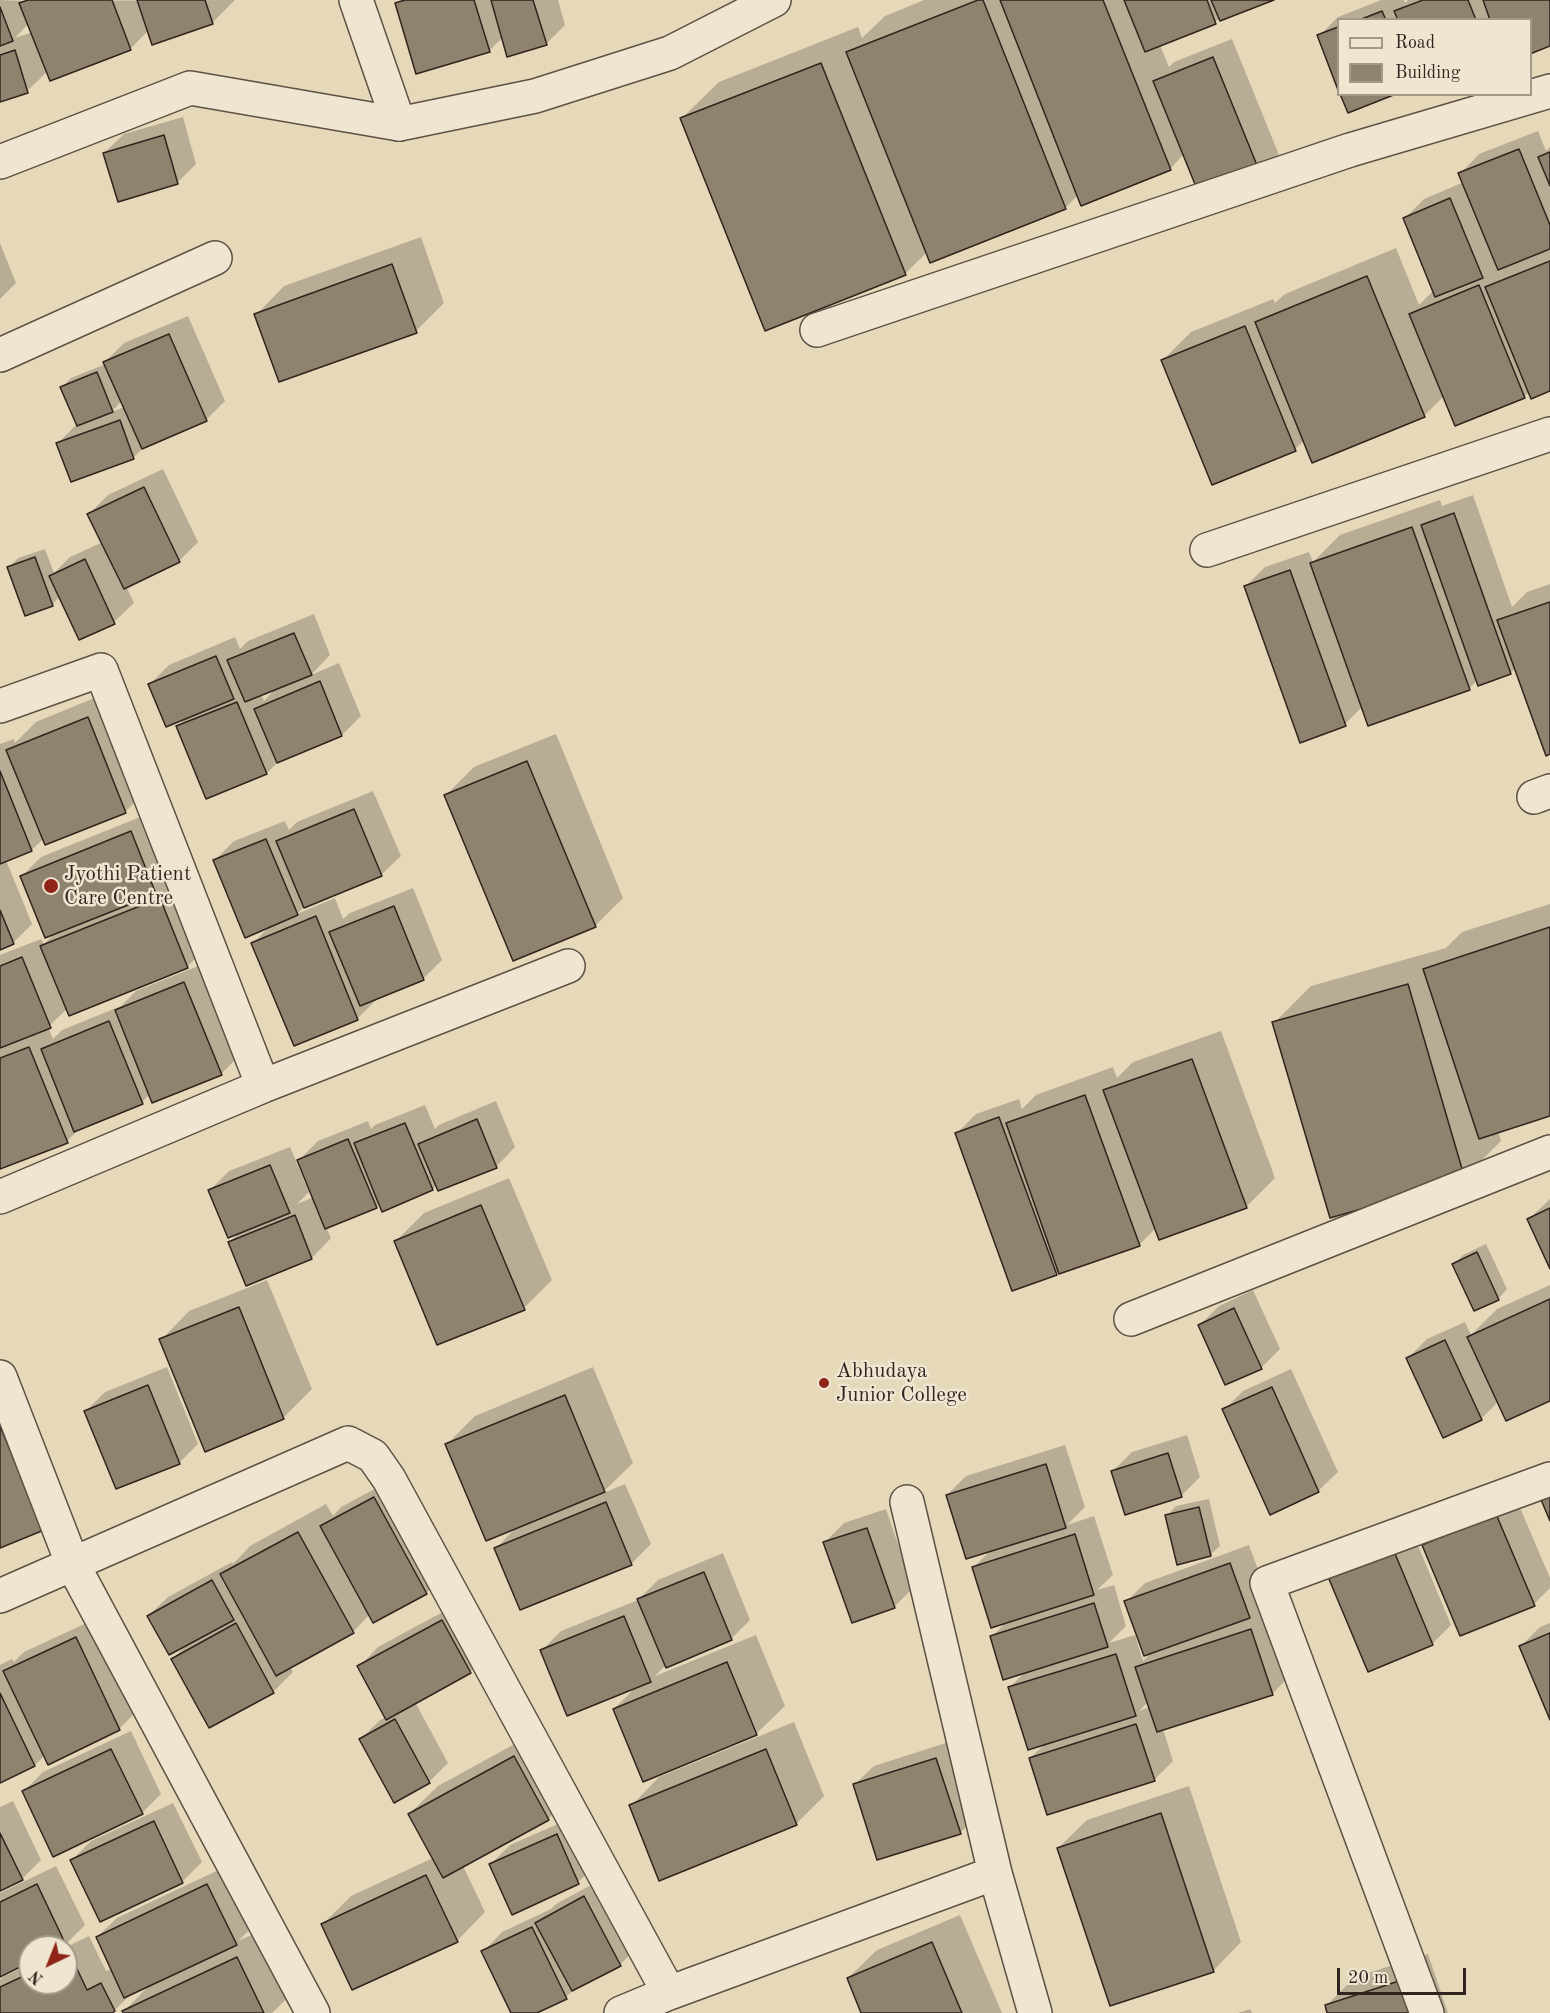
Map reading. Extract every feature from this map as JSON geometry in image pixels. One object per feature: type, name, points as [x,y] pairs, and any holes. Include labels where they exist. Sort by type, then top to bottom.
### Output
[{"type":"street","points":[[356,0],[399,124]]},
{"type":"street","points":[[0,162],[190,88],[399,124],[535,96],[670,53],[774,0]]},
{"type":"street","points":[[817,330],[1350,150],[1550,91]]},
{"type":"street","points":[[0,355],[215,258]]},
{"type":"street","points":[[1207,550],[1550,434]]},
{"type":"street","points":[[0,705],[101,670],[263,1086]]},
{"type":"street","points":[[0,1197],[263,1086],[568,966]]},
{"type":"street","points":[[1131,1319],[1550,1152]]},
{"type":"street","points":[[0,1377],[73,1564],[313,2013]]},
{"type":"street","points":[[0,1596],[348,1443],[373,1456],[395,1489],[669,1993]]},
{"type":"street","points":[[1427,2013],[1267,1583],[1550,1479]]},
{"type":"street","points":[[907,1502],[995,1873],[1035,2013]]},
{"type":"street","points":[[621,2013],[669,1993],[995,1873]]},
{"type":"building","points":[[28,0],[112,0],[131,50],[50,81],[19,3]]},
{"type":"building","points":[[137,0],[205,0],[213,24],[152,45]]},
{"type":"building","points":[[405,0],[474,0],[490,52],[416,74],[395,3]]},
{"type":"building","points":[[491,0],[533,0],[547,45],[507,57]]},
{"type":"building","points":[[983,0],[1066,209],[930,263],[846,52]]},
{"type":"building","points":[[1000,0],[1103,0],[1171,170],[1081,206]]},
{"type":"building","points":[[1124,0],[1207,0],[1216,24],[1145,52]]},
{"type":"building","points":[[1211,0],[1274,0],[1220,21]]},
{"type":"building","points":[[1423,0],[1468,0],[1475,18],[1397,18],[1394,11]]},
{"type":"building","points":[[1483,0],[1550,0],[1550,46],[1532,53],[1532,18],[1489,18]]},
{"type":"building","points":[[0,7],[13,41],[0,46]]},
{"type":"building","points":[[1382,11],[1385,18],[1364,18]]},
{"type":"building","points":[[1337,27],[1337,87],[1317,35]]},
{"type":"building","points":[[15,50],[28,93],[0,102],[0,55]]},
{"type":"building","points":[[1213,57],[1261,175],[1201,199],[1153,81]]},
{"type":"building","points":[[821,63],[906,275],[765,331],[680,118]]},
{"type":"building","points":[[1341,96],[1391,96],[1348,113]]},
{"type":"building","points":[[164,135],[178,184],[118,202],[103,153]]},
{"type":"building","points":[[1519,149],[1550,225],[1550,249],[1498,270],[1458,173]]},
{"type":"building","points":[[1550,152],[1550,186],[1538,157]]},
{"type":"building","points":[[1450,198],[1483,278],[1435,297],[1403,218]]},
{"type":"building","points":[[1550,261],[1550,391],[1531,399],[1485,287]]},
{"type":"building","points":[[392,264],[417,333],[279,382],[254,314]]},
{"type":"building","points":[[1367,276],[1425,417],[1312,463],[1255,322]]},
{"type":"building","points":[[1479,285],[1525,398],[1455,426],[1409,314]]},
{"type":"building","points":[[1245,326],[1296,451],[1212,485],[1161,360]]},
{"type":"building","points":[[169,334],[207,421],[142,449],[103,362]]},
{"type":"building","points":[[97,372],[113,412],[77,426],[60,387]]},
{"type":"building","points":[[120,420],[134,459],[71,482],[56,443]]},
{"type":"building","points":[[144,487],[180,562],[124,589],[87,514]]},
{"type":"building","points":[[1454,513],[1511,674],[1478,686],[1421,525]]},
{"type":"building","points":[[1412,527],[1470,690],[1368,726],[1310,563]]},
{"type":"building","points":[[35,557],[53,606],[25,616],[7,567]]},
{"type":"building","points":[[85,559],[115,624],[79,640],[49,576]]},
{"type":"building","points":[[1290,570],[1346,726],[1300,743],[1244,586]]},
{"type":"building","points":[[1550,602],[1550,754],[1546,756],[1497,620]]},
{"type":"building","points":[[294,633],[312,675],[245,702],[227,660]]},
{"type":"building","points":[[216,656],[234,699],[166,727],[148,684]]},
{"type":"building","points":[[320,681],[342,736],[277,763],[254,709]]},
{"type":"building","points":[[237,702],[267,774],[206,799],[176,726]]},
{"type":"building","points":[[88,717],[126,813],[45,845],[6,750]]},
{"type":"building","points":[[527,761],[596,927],[513,961],[444,795]]},
{"type":"building","points":[[0,771],[32,851],[0,864]]},
{"type":"building","points":[[354,809],[382,876],[304,908],[276,841]]},
{"type":"building","points":[[131,831],[156,894],[45,938],[20,876]]},
{"type":"building","points":[[266,839],[298,915],[245,938],[213,860]]},
{"type":"building","points":[[160,898],[188,968],[69,1016],[40,946]]},
{"type":"building","points":[[394,906],[424,980],[360,1006],[329,932]]},
{"type":"building","points":[[0,910],[14,944],[0,950]]},
{"type":"building","points":[[316,916],[358,1020],[294,1046],[251,943]]},
{"type":"building","points":[[1550,927],[1550,1116],[1479,1139],[1423,969]]},
{"type":"building","points":[[22,957],[51,1028],[0,1048],[0,966]]},
{"type":"building","points":[[184,982],[222,1075],[152,1103],[115,1010]]},
{"type":"building","points":[[1408,984],[1465,1179],[1330,1218],[1272,1022]]},
{"type":"building","points":[[109,1021],[143,1104],[74,1132],[41,1049]]},
{"type":"building","points":[[29,1047],[68,1143],[0,1169],[0,1058]]},
{"type":"building","points":[[1192,1059],[1247,1208],[1159,1240],[1103,1090]]},
{"type":"building","points":[[1085,1095],[1140,1246],[1059,1274],[1006,1123]]},
{"type":"building","points":[[999,1117],[1057,1275],[1012,1291],[955,1133]]},
{"type":"building","points":[[477,1119],[497,1168],[438,1191],[418,1144]]},
{"type":"building","points":[[405,1123],[433,1190],[382,1212],[354,1143]]},
{"type":"building","points":[[348,1139],[377,1208],[325,1229],[297,1160]]},
{"type":"building","points":[[270,1165],[290,1213],[228,1238],[208,1190]]},
{"type":"building","points":[[481,1205],[525,1310],[437,1345],[394,1241]]},
{"type":"building","points":[[1550,1208],[1550,1269],[1527,1219]]},
{"type":"building","points":[[295,1215],[312,1259],[246,1286],[228,1242]]},
{"type":"building","points":[[1477,1252],[1499,1300],[1474,1311],[1452,1264]]},
{"type":"building","points":[[1550,1299],[1550,1401],[1506,1421],[1467,1337]]},
{"type":"building","points":[[239,1307],[284,1419],[205,1452],[159,1339]]},
{"type":"building","points":[[1234,1308],[1262,1369],[1225,1385],[1198,1325]]},
{"type":"building","points":[[1445,1340],[1482,1420],[1443,1438],[1406,1358]]},
{"type":"building","points":[[148,1385],[180,1464],[116,1489],[84,1411]]},
{"type":"building","points":[[1272,1387],[1319,1492],[1270,1515],[1222,1409]]},
{"type":"building","points":[[565,1395],[605,1492],[486,1541],[445,1444]]},
{"type":"building","points":[[0,1426],[44,1530],[0,1548]]},
{"type":"building","points":[[1168,1453],[1182,1497],[1125,1515],[1111,1471]]},
{"type":"building","points":[[1046,1464],[1066,1528],[966,1559],[946,1495]]},
{"type":"building","points":[[1550,1490],[1550,1521],[1539,1495]]},
{"type":"building","points":[[374,1497],[427,1594],[373,1623],[320,1526]]},
{"type":"building","points":[[606,1502],[632,1565],[520,1610],[494,1548]]},
{"type":"building","points":[[1199,1507],[1211,1556],[1177,1565],[1165,1515]]},
{"type":"building","points":[[1496,1514],[1535,1606],[1460,1636],[1422,1545]]},
{"type":"building","points":[[867,1528],[895,1608],[852,1623],[823,1542]]},
{"type":"building","points":[[298,1532],[354,1633],[276,1676],[220,1574]]},
{"type":"building","points":[[1075,1534],[1094,1595],[991,1628],[972,1567]]},
{"type":"building","points":[[1391,1544],[1433,1645],[1368,1672],[1326,1572]]},
{"type":"building","points":[[1230,1563],[1250,1618],[1144,1656],[1124,1601]]},
{"type":"building","points":[[704,1572],[732,1640],[666,1668],[637,1599]]},
{"type":"building","points":[[212,1580],[234,1620],[169,1655],[147,1616]]},
{"type":"building","points":[[1094,1603],[1108,1647],[1003,1680],[990,1636]]},
{"type":"building","points":[[624,1616],[651,1682],[567,1716],[540,1650]]},
{"type":"building","points":[[442,1620],[471,1673],[386,1720],[357,1666]]},
{"type":"building","points":[[236,1623],[274,1693],[209,1728],[171,1659]]},
{"type":"building","points":[[1251,1629],[1273,1695],[1157,1732],[1135,1667]]},
{"type":"building","points":[[1550,1633],[1550,1720],[1519,1646]]},
{"type":"building","points":[[76,1637],[120,1730],[48,1765],[3,1671]]},
{"type":"building","points":[[1116,1654],[1136,1716],[1028,1750],[1008,1687]]},
{"type":"building","points":[[727,1662],[757,1735],[643,1782],[613,1709]]},
{"type":"building","points":[[0,1693],[35,1766],[0,1783]]},
{"type":"building","points":[[395,1719],[430,1783],[394,1803],[359,1739]]},
{"type":"building","points":[[1136,1724],[1155,1781],[1047,1815],[1029,1758]]},
{"type":"building","points":[[111,1749],[143,1814],[53,1857],[22,1791]]},
{"type":"building","points":[[766,1749],[797,1825],[659,1881],[629,1805]]},
{"type":"building","points":[[514,1756],[549,1820],[443,1878],[408,1814]]},
{"type":"building","points":[[936,1758],[961,1834],[877,1860],[853,1784]]},
{"type":"building","points":[[1161,1813],[1214,1972],[1110,2006],[1057,1848]]},
{"type":"building","points":[[154,1821],[183,1883],[100,1922],[70,1860]]},
{"type":"building","points":[[0,1833],[23,1880],[0,1891]]},
{"type":"building","points":[[557,1834],[579,1884],[512,1915],[489,1864]]},
{"type":"building","points":[[426,1875],[458,1942],[352,1990],[321,1924]]},
{"type":"building","points":[[37,1884],[61,1935],[18,1935],[18,1968],[0,1977],[0,1902]]},
{"type":"building","points":[[207,1884],[237,1945],[124,1998],[96,1937]]},
{"type":"building","points":[[584,1896],[621,1966],[572,1991],[535,1923]]},
{"type":"building","points":[[532,1927],[567,1999],[537,2013],[511,2013],[481,1951]]},
{"type":"building","points":[[932,1942],[962,2013],[861,2013],[847,1978]]},
{"type":"building","points":[[237,1957],[264,2013],[123,2013],[122,2011]]},
{"type":"building","points":[[78,1971],[87,1990],[101,1983],[115,2011],[112,2013],[0,2013],[0,1987],[18,1979],[18,1995],[78,1995]]},
{"type":"building","points":[[1399,1981],[1410,2013],[1327,2013],[1325,2005]]},
{"type":"place","name":"Jyothi Patient Care Centre","points":[[51,886]]},
{"type":"place","name":"Abhudaya Junior College","points":[[824,1383]]}]
